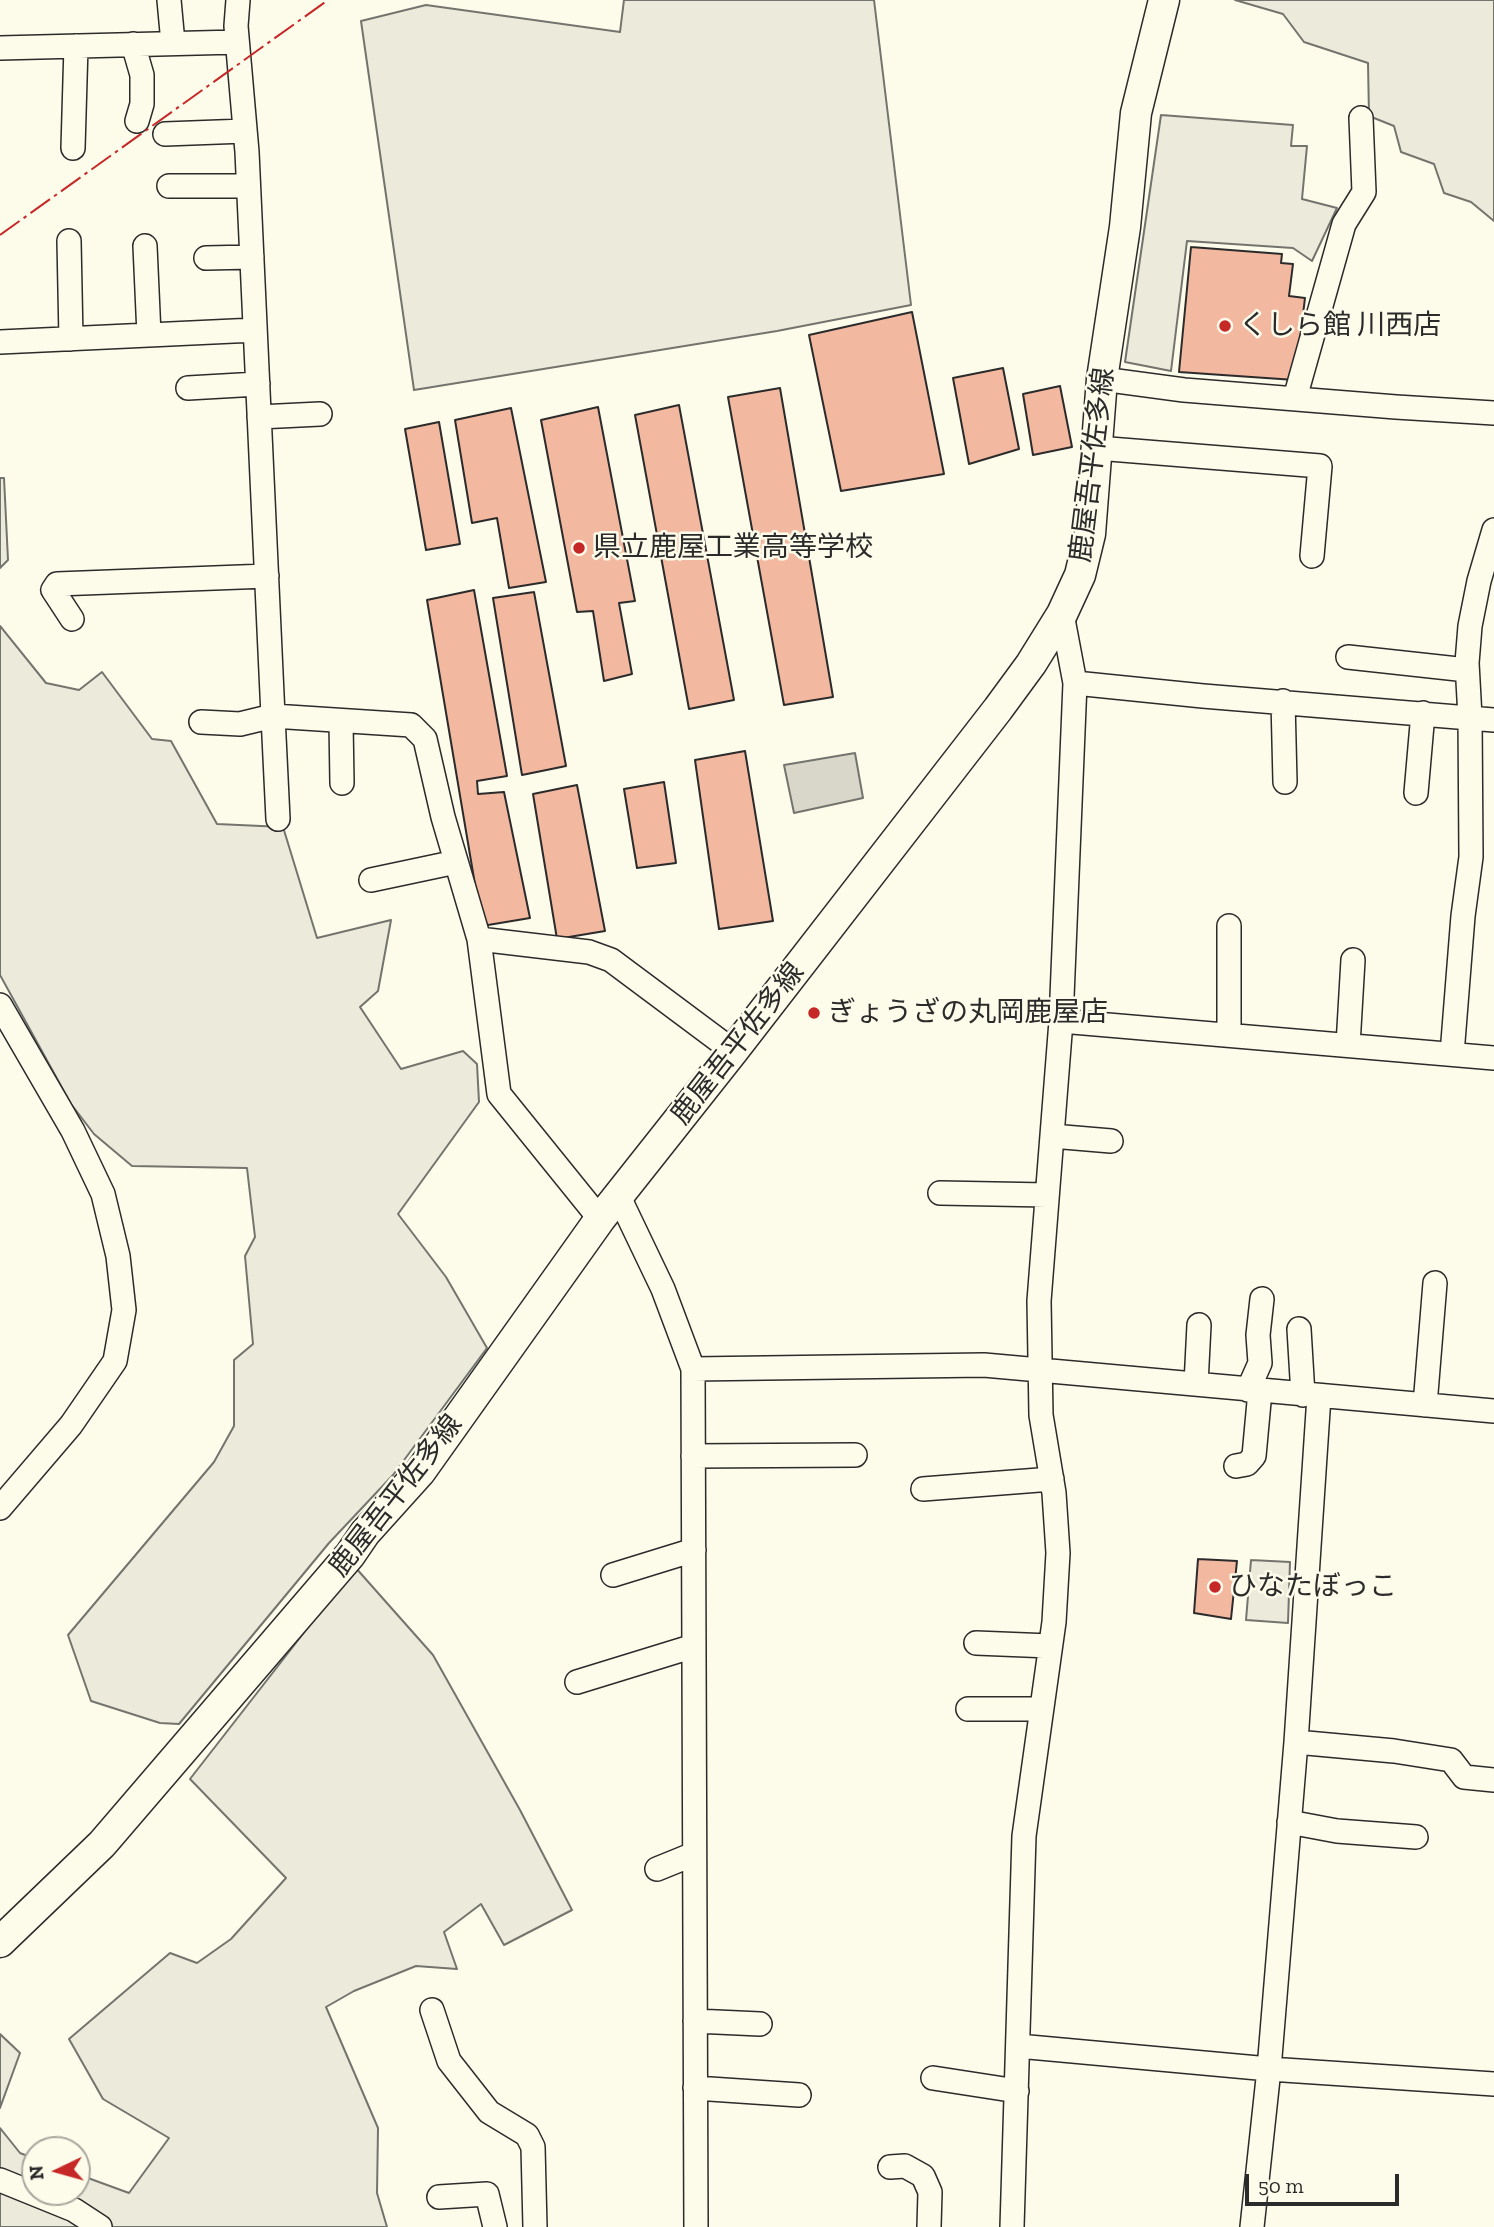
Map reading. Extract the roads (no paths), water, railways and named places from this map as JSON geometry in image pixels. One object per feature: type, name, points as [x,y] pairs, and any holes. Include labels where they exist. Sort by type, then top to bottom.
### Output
[{"type":"main road","name":"鹿屋吾平佐多線","points":[[0,1941],[102,1844],[350,1555],[365,1533],[420,1472],[609,1208],[998,709],[1031,664],[1062,614],[1080,575],[1090,534],[1102,379],[1125,227],[1136,113],[1164,0]]},
{"type":"street","points":[[169,0],[173,43]]},
{"type":"street","points":[[238,0],[236,26],[252,257],[278,819]]},
{"type":"street","points":[[0,48],[237,42]]},
{"type":"street","points":[[134,44],[142,75],[142,104],[137,121]]},
{"type":"street","points":[[73,148],[76,46]]},
{"type":"street","points":[[1295,398],[1344,224],[1364,192],[1361,118]]},
{"type":"street","points":[[165,134],[245,131]]},
{"type":"street","points":[[169,186],[248,186]]},
{"type":"street","points":[[68,241],[71,339]]},
{"type":"street","points":[[145,246],[149,335]]},
{"type":"street","points":[[206,258],[252,257]]},
{"type":"street","points":[[0,342],[255,331]]},
{"type":"street","points":[[1102,379],[1184,390],[1396,407],[1489,407]]},
{"type":"street","points":[[188,388],[258,384]]},
{"type":"street","points":[[259,417],[320,414]]},
{"type":"street","points":[[1097,449],[1320,466],[1312,556]]},
{"type":"street","points":[[1452,1054],[1463,916],[1471,857],[1467,670],[1470,626],[1479,581],[1494,530]]},
{"type":"street","points":[[72,619],[53,590],[57,584],[267,576]]},
{"type":"street","points":[[1012,2227],[1024,1836],[1050,1646],[1058,1553],[1052,1479],[1041,1415],[1039,1301],[1061,1021],[1075,683],[1062,614]]},
{"type":"street","points":[[1348,657],[1467,670]]},
{"type":"street","points":[[1075,683],[1494,720]]},
{"type":"street","points":[[1283,701],[1285,782]]},
{"type":"street","points":[[1416,793],[1423,713]]},
{"type":"street","points":[[201,722],[240,724],[273,716],[411,725],[425,740],[443,817],[479,939],[499,1094],[609,1208],[663,1289],[693,1369],[696,2227]]},
{"type":"street","points":[[341,722],[342,783]]},
{"type":"street","points":[[371,880],[456,862]]},
{"type":"street","points":[[1229,926],[1229,1035]]},
{"type":"street","points":[[479,939],[589,953],[611,960],[733,1051]]},
{"type":"street","points":[[1348,1045],[1353,960]]},
{"type":"street","points":[[0,1006],[73,1131],[103,1194],[118,1255],[124,1310],[115,1361],[71,1425],[0,1508]]},
{"type":"street","points":[[1061,1021],[1494,1058]]},
{"type":"street","points":[[1052,1136],[1111,1142]]},
{"type":"street","points":[[940,1193],[1047,1195]]},
{"type":"street","points":[[1425,1405],[1435,1283]]},
{"type":"street","points":[[1236,1466],[1247,1464],[1254,1456],[1254,1390],[1260,1363],[1258,1335],[1262,1299]]},
{"type":"street","points":[[1196,1384],[1199,1325]]},
{"type":"street","points":[[1252,2227],[1269,2069],[1296,1742],[1311,1396],[1299,1329]]},
{"type":"street","points":[[693,1369],[984,1365],[1494,1411]]},
{"type":"street","points":[[693,1456],[855,1455]]},
{"type":"street","points":[[923,1489],[1052,1479]]},
{"type":"street","points":[[613,1575],[694,1550]]},
{"type":"street","points":[[976,1643],[1050,1646]]},
{"type":"street","points":[[577,1682],[694,1646]]},
{"type":"street","points":[[968,1709],[1041,1709]]},
{"type":"street","points":[[1296,1742],[1394,1751],[1451,1760],[1464,1777],[1494,1780]]},
{"type":"street","points":[[1289,1822],[1337,1831],[1416,1837]]},
{"type":"street","points":[[657,1869],[694,1854]]},
{"type":"street","points":[[432,2010],[449,2061],[489,2112],[527,2135],[533,2147],[535,2227]]},
{"type":"street","points":[[695,2021],[760,2024]]},
{"type":"street","points":[[1018,2046],[1269,2069],[1494,2084]]},
{"type":"street","points":[[933,2078],[1017,2091]]},
{"type":"street","points":[[695,2088],[799,2095]]},
{"type":"street","points":[[890,2167],[905,2166],[923,2176],[930,2192],[929,2227]]},
{"type":"street","points":[[0,2180],[74,2210],[100,2227]]},
{"type":"street","points":[[439,2197],[487,2194],[495,2227]]},
{"type":"place","name":"くしら館 川西店","points":[[1225,326]]},
{"type":"place","name":"県立鹿屋工業高等学校","points":[[579,548]]},
{"type":"place","name":"ぎょうざの丸岡鹿屋店","points":[[814,1013]]},
{"type":"place","name":"ひなたぼっこ","points":[[1215,1587]]}]
